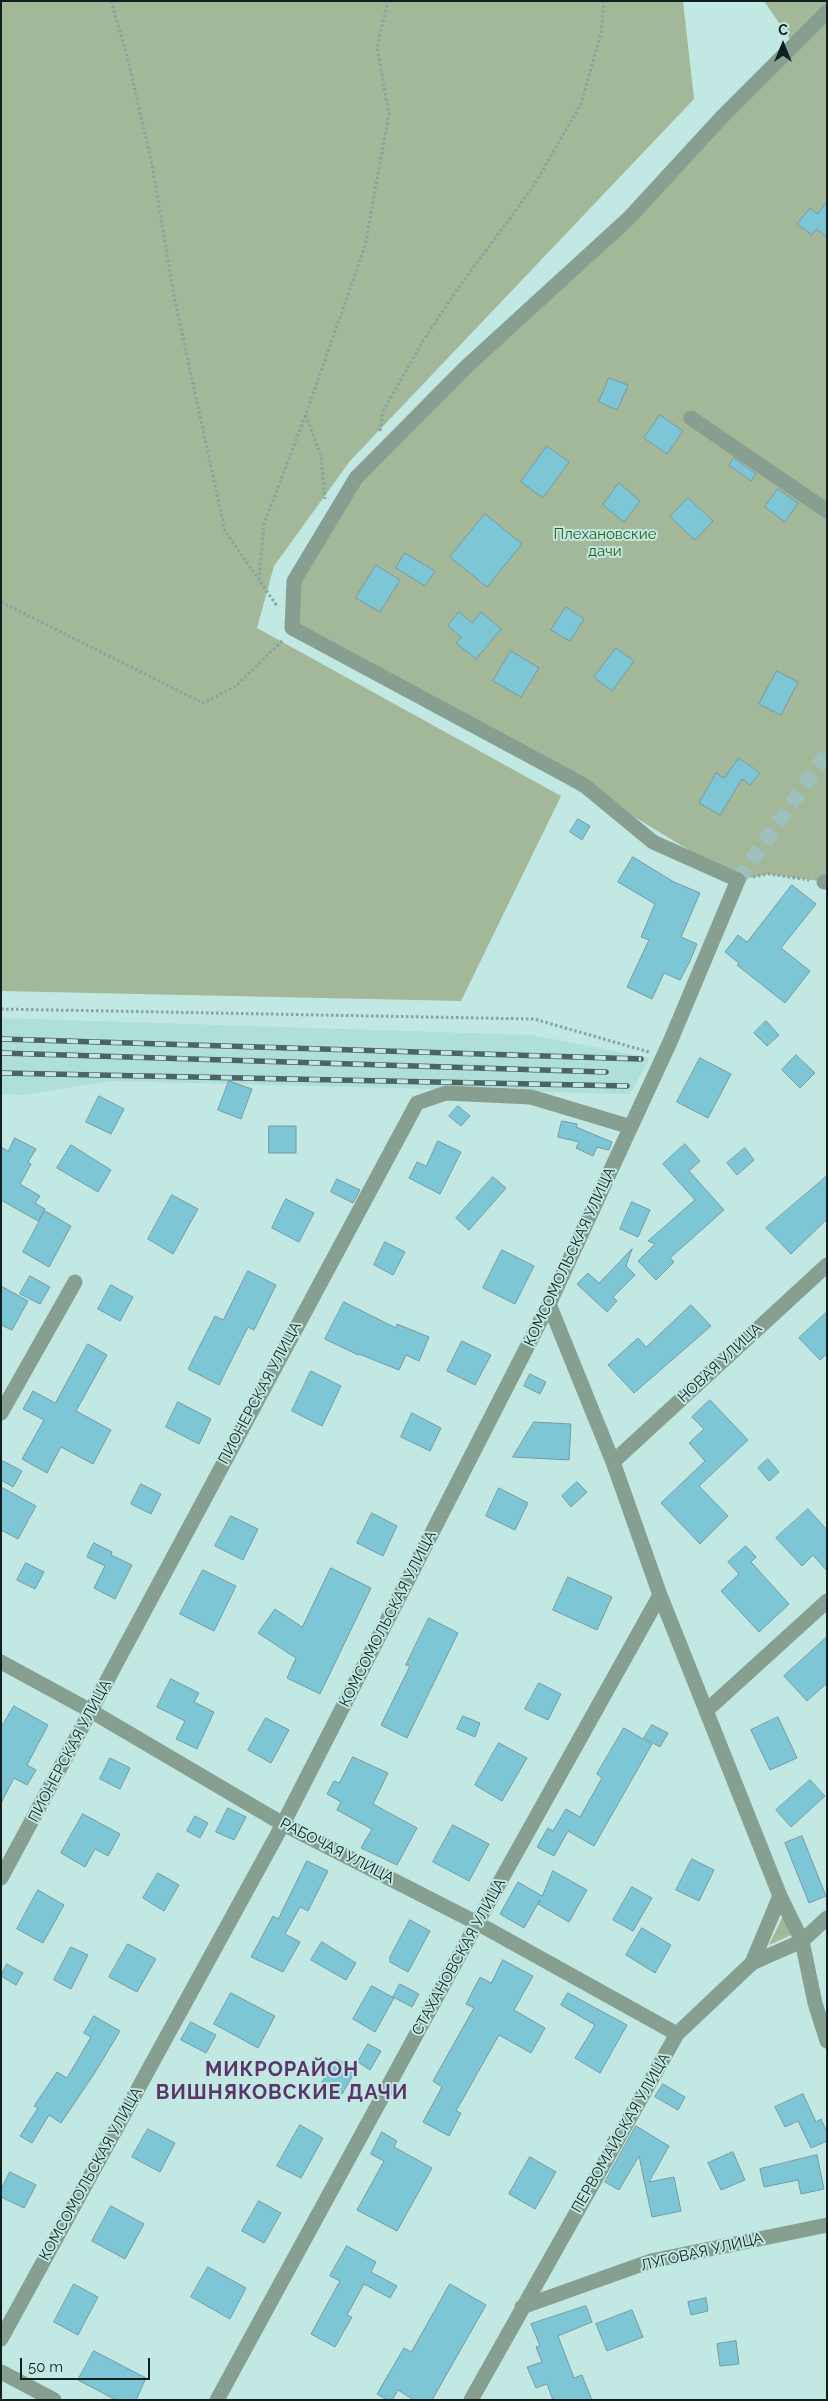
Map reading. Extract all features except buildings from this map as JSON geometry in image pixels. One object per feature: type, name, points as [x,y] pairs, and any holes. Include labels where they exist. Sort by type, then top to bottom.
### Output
[{"type":"street","points":[[738,880],[653,842],[585,786],[570,777],[292,628],[294,581],[356,478],[466,367],[628,218],[721,118],[827,12]]},
{"type":"street","points":[[690,418],[827,511]]},
{"type":"street","name":"КОМСОМОЛЬСКАЯ УЛИЦА","points":[[1,2339],[283,1824],[549,1304],[664,1056],[738,880]]},
{"type":"street","name":"ПИОНЕРСКАЯ УЛИЦА","points":[[1,1878],[417,1103],[446,1093],[531,1097],[631,1127]]},
{"type":"street","name":"НОВАЯ УЛИЦА","points":[[613,1462],[827,1265]]},
{"type":"street","points":[[1,1413],[75,1282]]},
{"type":"street","points":[[549,1304],[613,1462],[660,1595],[706,1711],[780,1896],[802,1941],[815,2003],[827,2041]]},
{"type":"street","name":"СТАХАНОВСКАЯ УЛИЦА","points":[[217,2400],[477,1923],[660,1595]]},
{"type":"street","points":[[706,1711],[827,1601]]},
{"type":"street","name":"РАБОЧАЯ УЛИЦА","points":[[1,1662],[91,1711],[283,1824],[477,1923],[676,2034]]},
{"type":"street","points":[[752,1963],[780,1896]]},
{"type":"street","name":"ПЕРВОМАЙСКАЯ УЛИЦА","points":[[471,2400],[676,2034],[752,1963],[802,1941],[827,1918]]},
{"type":"street","name":"ЛУГОВАЯ УЛИЦА","points":[[522,2307],[651,2261],[827,2224]]},
{"type":"street","points":[[1,2372],[54,2400]]},
{"type":"path","points":[[1,602],[202,703],[236,686],[276,649],[292,628],[226,530],[174,296],[152,164],[127,56],[111,1]]},
{"type":"path","points":[[259,581],[264,524],[306,414],[365,246],[389,114],[377,47],[388,1]]},
{"type":"path","points":[[379,433],[383,411],[423,341],[459,287],[532,187],[581,104],[601,33],[604,1]]},
{"type":"path","points":[[306,414],[320,457],[328,524]]},
{"type":"path","points":[[738,880],[768,874],[825,882]]},
{"type":"path","points":[[1,1009],[534,1019],[664,1056]]},
{"type":"shaded area","points":[[1,1018],[532,1035],[650,1058],[630,1094],[111,1081],[23,1095],[1,1094]]},
{"type":"green space","points":[[1,1],[683,1],[694,99],[350,461],[274,566],[257,628],[561,796],[461,1001],[1,991]]},
{"type":"green space","name":"Плехановские дачи","points":[[764,1],[827,1],[827,882],[768,874],[738,880],[569,777],[292,628],[294,581],[356,478],[629,218],[794,45]]},
{"type":"green space","points":[[783,1916],[791,1935],[769,1945]]},
{"type":"tunnel","points":[[738,880],[827,753]]},
{"type":"railway","points":[[1,1039],[641,1059]]},
{"type":"railway","points":[[1,1053],[606,1072]]},
{"type":"railway","points":[[1,1073],[627,1086]]},
{"type":"district","name":"МИКРОРАЙОН ВИШНЯКОВСКИЕ ДАЧИ","points":[[282,2082]]}]
